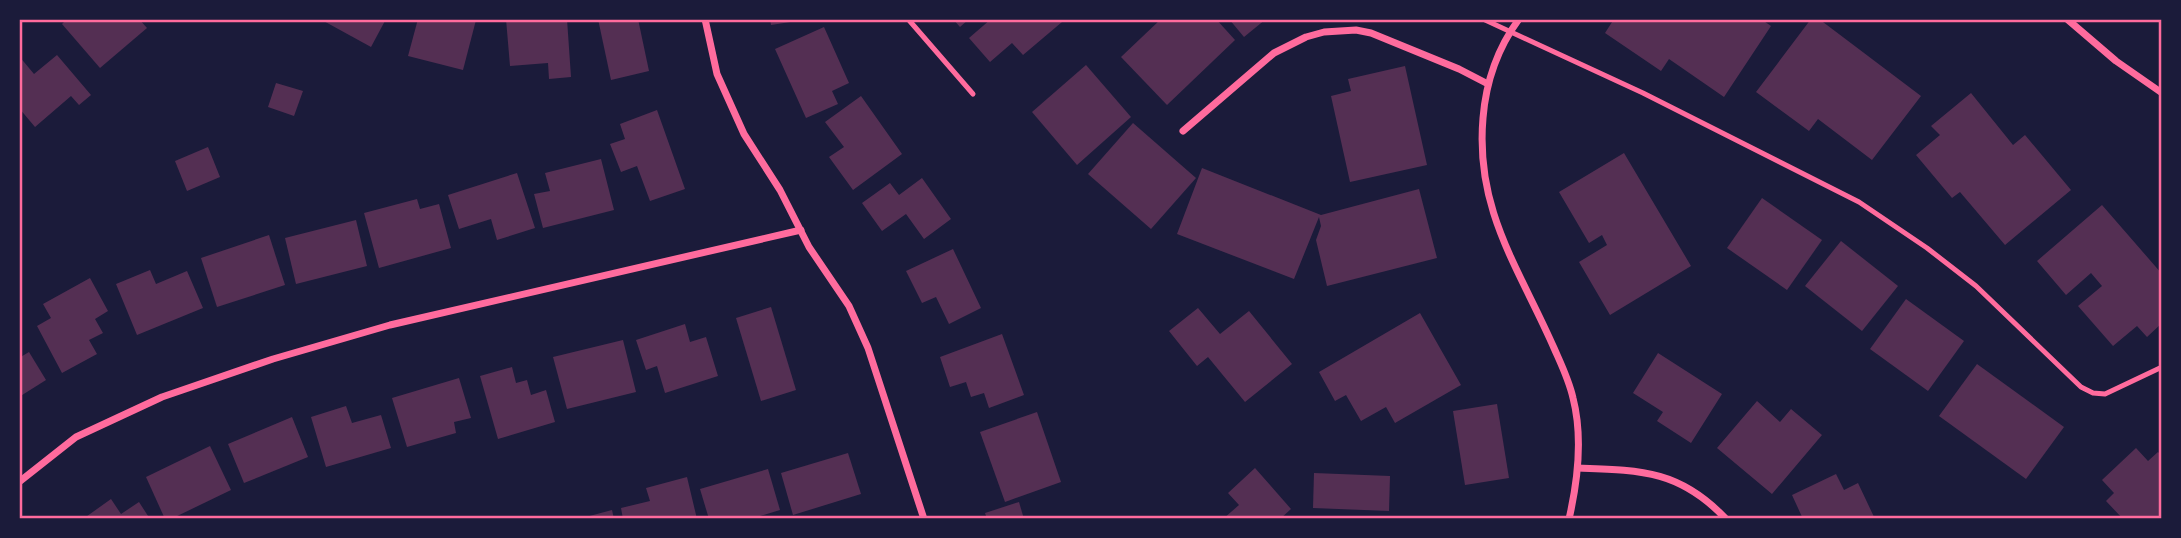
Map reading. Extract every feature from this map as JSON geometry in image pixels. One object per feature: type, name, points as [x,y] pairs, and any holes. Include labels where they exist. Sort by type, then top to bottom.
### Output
[{"type":"street","points":[[705,19],[716,74],[724,94],[744,134],[780,190],[809,247],[849,306],[869,348],[924,519]]},
{"type":"street","points":[[1519,19],[1497,58],[1488,83],[1481,139],[1483,169],[1487,195],[1504,244],[1546,330],[1573,397],[1578,431],[1578,468],[1569,519]]},
{"type":"street","points":[[2067,19],[2116,61],[2162,93]]},
{"type":"street","points":[[1183,131],[1274,53],[1306,37],[1324,32],[1356,30],[1371,33],[1488,83]]},
{"type":"street","points":[[19,482],[76,437],[162,397],[273,359],[390,325],[801,230]]},
{"type":"street","points":[[1578,468],[1638,472],[1665,477],[1687,486],[1726,519]]},
{"type":"lane","points":[[908,19],[973,94]]},
{"type":"lane","points":[[1483,19],[1643,93],[1859,202],[1927,248],[1976,286],[2081,387],[2092,393],[2105,394],[2162,367]]},
{"type":"building","points":[[67,19],[139,19],[147,28],[100,68],[62,24]]},
{"type":"building","points":[[320,19],[386,19],[371,47]]},
{"type":"building","points":[[418,19],[476,20],[463,70],[408,56]]},
{"type":"building","points":[[506,19],[567,19],[571,77],[549,79],[548,63],[510,66]]},
{"type":"building","points":[[598,19],[638,19],[649,71],[611,80]]},
{"type":"building","points":[[770,19],[796,19],[797,21],[771,25]]},
{"type":"building","points":[[953,19],[969,19],[960,27]]},
{"type":"building","points":[[991,19],[1060,19],[1062,22],[1023,55],[1012,43],[990,62],[969,38]]},
{"type":"building","points":[[1161,19],[1216,19],[1235,40],[1167,105],[1121,57]]},
{"type":"building","points":[[1229,19],[1266,19],[1244,37]]},
{"type":"building","points":[[1614,19],[1761,19],[1771,26],[1724,97],[1669,59],[1661,71],[1605,33]]},
{"type":"building","points":[[1811,19],[1819,19],[1921,96],[1872,160],[1818,119],[1809,131],[1756,92]]},
{"type":"building","points":[[824,27],[849,83],[832,91],[838,104],[806,118],[775,49]]},
{"type":"building","points":[[57,55],[91,95],[79,105],[71,96],[35,127],[19,108],[19,56],[34,74]]},
{"type":"building","points":[[1086,65],[1131,117],[1077,165],[1032,112]]},
{"type":"building","points":[[1405,66],[1427,165],[1350,182],[1331,96],[1351,91],[1348,79]]},
{"type":"building","points":[[276,83],[303,91],[294,116],[268,107]]},
{"type":"building","points":[[1971,93],[2013,145],[2025,135],[2071,190],[2005,245],[1960,192],[1952,198],[1916,155],[1940,135],[1931,126]]},
{"type":"building","points":[[861,96],[902,154],[853,190],[829,157],[844,147],[825,122]]},
{"type":"building","points":[[657,110],[685,189],[650,201],[637,166],[621,172],[610,144],[625,139],[620,124]]},
{"type":"building","points":[[1133,123],[1196,178],[1151,229],[1088,174]]},
{"type":"building","points":[[208,147],[220,177],[187,191],[175,161]]},
{"type":"building","points":[[1624,153],[1691,266],[1610,315],[1579,262],[1607,245],[1602,235],[1589,243],[1559,192]]},
{"type":"building","points":[[601,159],[614,210],[543,228],[534,194],[550,191],[545,173]]},
{"type":"building","points":[[1202,168],[1321,215],[1419,189],[1437,258],[1327,286],[1316,240],[1321,226],[1319,217],[1294,279],[1177,234]]},
{"type":"building","points":[[517,173],[535,228],[497,240],[491,219],[459,229],[448,195]]},
{"type":"building","points":[[922,178],[951,219],[924,239],[906,214],[882,231],[862,203],[890,183],[899,195]]},
{"type":"building","points":[[1762,198],[1822,240],[1787,290],[1727,248]]},
{"type":"building","points":[[417,199],[420,209],[439,204],[451,248],[379,268],[364,213]]},
{"type":"building","points":[[2102,205],[2162,274],[2162,323],[2147,337],[2137,326],[2113,346],[2078,306],[2102,286],[2091,273],[2066,295],[2037,261]]},
{"type":"building","points":[[356,220],[367,266],[296,284],[285,238]]},
{"type":"building","points":[[269,235],[285,285],[217,307],[201,258]]},
{"type":"building","points":[[1841,241],[1898,286],[1862,331],[1805,286]]},
{"type":"building","points":[[953,249],[981,308],[949,324],[936,297],[922,303],[906,271]]},
{"type":"building","points":[[150,270],[156,284],[187,271],[203,308],[137,335],[116,284]]},
{"type":"building","points":[[90,278],[108,311],[95,319],[103,333],[89,340],[97,354],[62,373],[37,326],[51,318],[43,304]]},
{"type":"building","points":[[1906,299],[1964,341],[1928,391],[1870,349]]},
{"type":"building","points":[[771,307],[796,390],[761,401],[736,318]]},
{"type":"building","points":[[1198,308],[1220,334],[1249,311],[1292,364],[1245,402],[1208,357],[1197,366],[1169,331]]},
{"type":"building","points":[[1420,313],[1461,385],[1395,423],[1386,407],[1361,421],[1346,395],[1335,401],[1319,372]]},
{"type":"building","points":[[685,324],[690,342],[706,337],[718,376],[665,393],[657,366],[646,370],[636,340]]},
{"type":"building","points":[[1002,334],[1024,395],[989,408],[984,393],[971,397],[966,382],[950,387],[940,357]]},
{"type":"building","points":[[623,340],[636,392],[567,409],[553,357]]},
{"type":"building","points":[[29,352],[46,380],[19,397],[19,358]]},
{"type":"building","points":[[1658,353],[1722,394],[1691,443],[1657,421],[1663,412],[1633,393]]},
{"type":"building","points":[[1977,364],[2064,427],[2026,479],[1939,416]]},
{"type":"building","points":[[512,367],[516,383],[527,380],[531,395],[546,390],[555,422],[498,439],[480,376]]},
{"type":"building","points":[[459,378],[471,418],[454,422],[456,433],[407,447],[392,398]]},
{"type":"building","points":[[1757,401],[1780,422],[1791,409],[1822,435],[1772,494],[1717,448]]},
{"type":"building","points":[[1497,404],[1509,478],[1465,485],[1453,411]]},
{"type":"building","points":[[346,406],[352,423],[381,415],[391,448],[326,467],[311,417]]},
{"type":"building","points":[[1037,412],[1061,482],[1005,502],[980,432]]},
{"type":"building","points":[[292,417],[308,457],[244,483],[228,444]]},
{"type":"building","points":[[210,446],[231,490],[171,519],[165,519],[146,477]]},
{"type":"building","points":[[2136,448],[2148,461],[2158,452],[2162,456],[2162,519],[2123,519],[2106,501],[2114,493],[2102,480]]},
{"type":"building","points":[[848,453],[861,494],[793,515],[781,473]]},
{"type":"building","points":[[1255,468],[1291,509],[1280,519],[1223,519],[1239,505],[1228,493]]},
{"type":"building","points":[[768,469],[780,510],[750,519],[709,519],[700,489]]},
{"type":"building","points":[[1314,473],[1390,476],[1389,511],[1313,508]]},
{"type":"building","points":[[1836,474],[1844,490],[1858,483],[1875,519],[1803,519],[1792,495]]},
{"type":"building","points":[[687,477],[697,519],[623,519],[621,508],[650,501],[646,488]]},
{"type":"building","points":[[111,499],[121,514],[139,502],[150,519],[83,519]]},
{"type":"building","points":[[1019,502],[1024,519],[987,519],[985,513]]},
{"type":"building","points":[[612,510],[614,519],[582,519],[582,518]]}]
